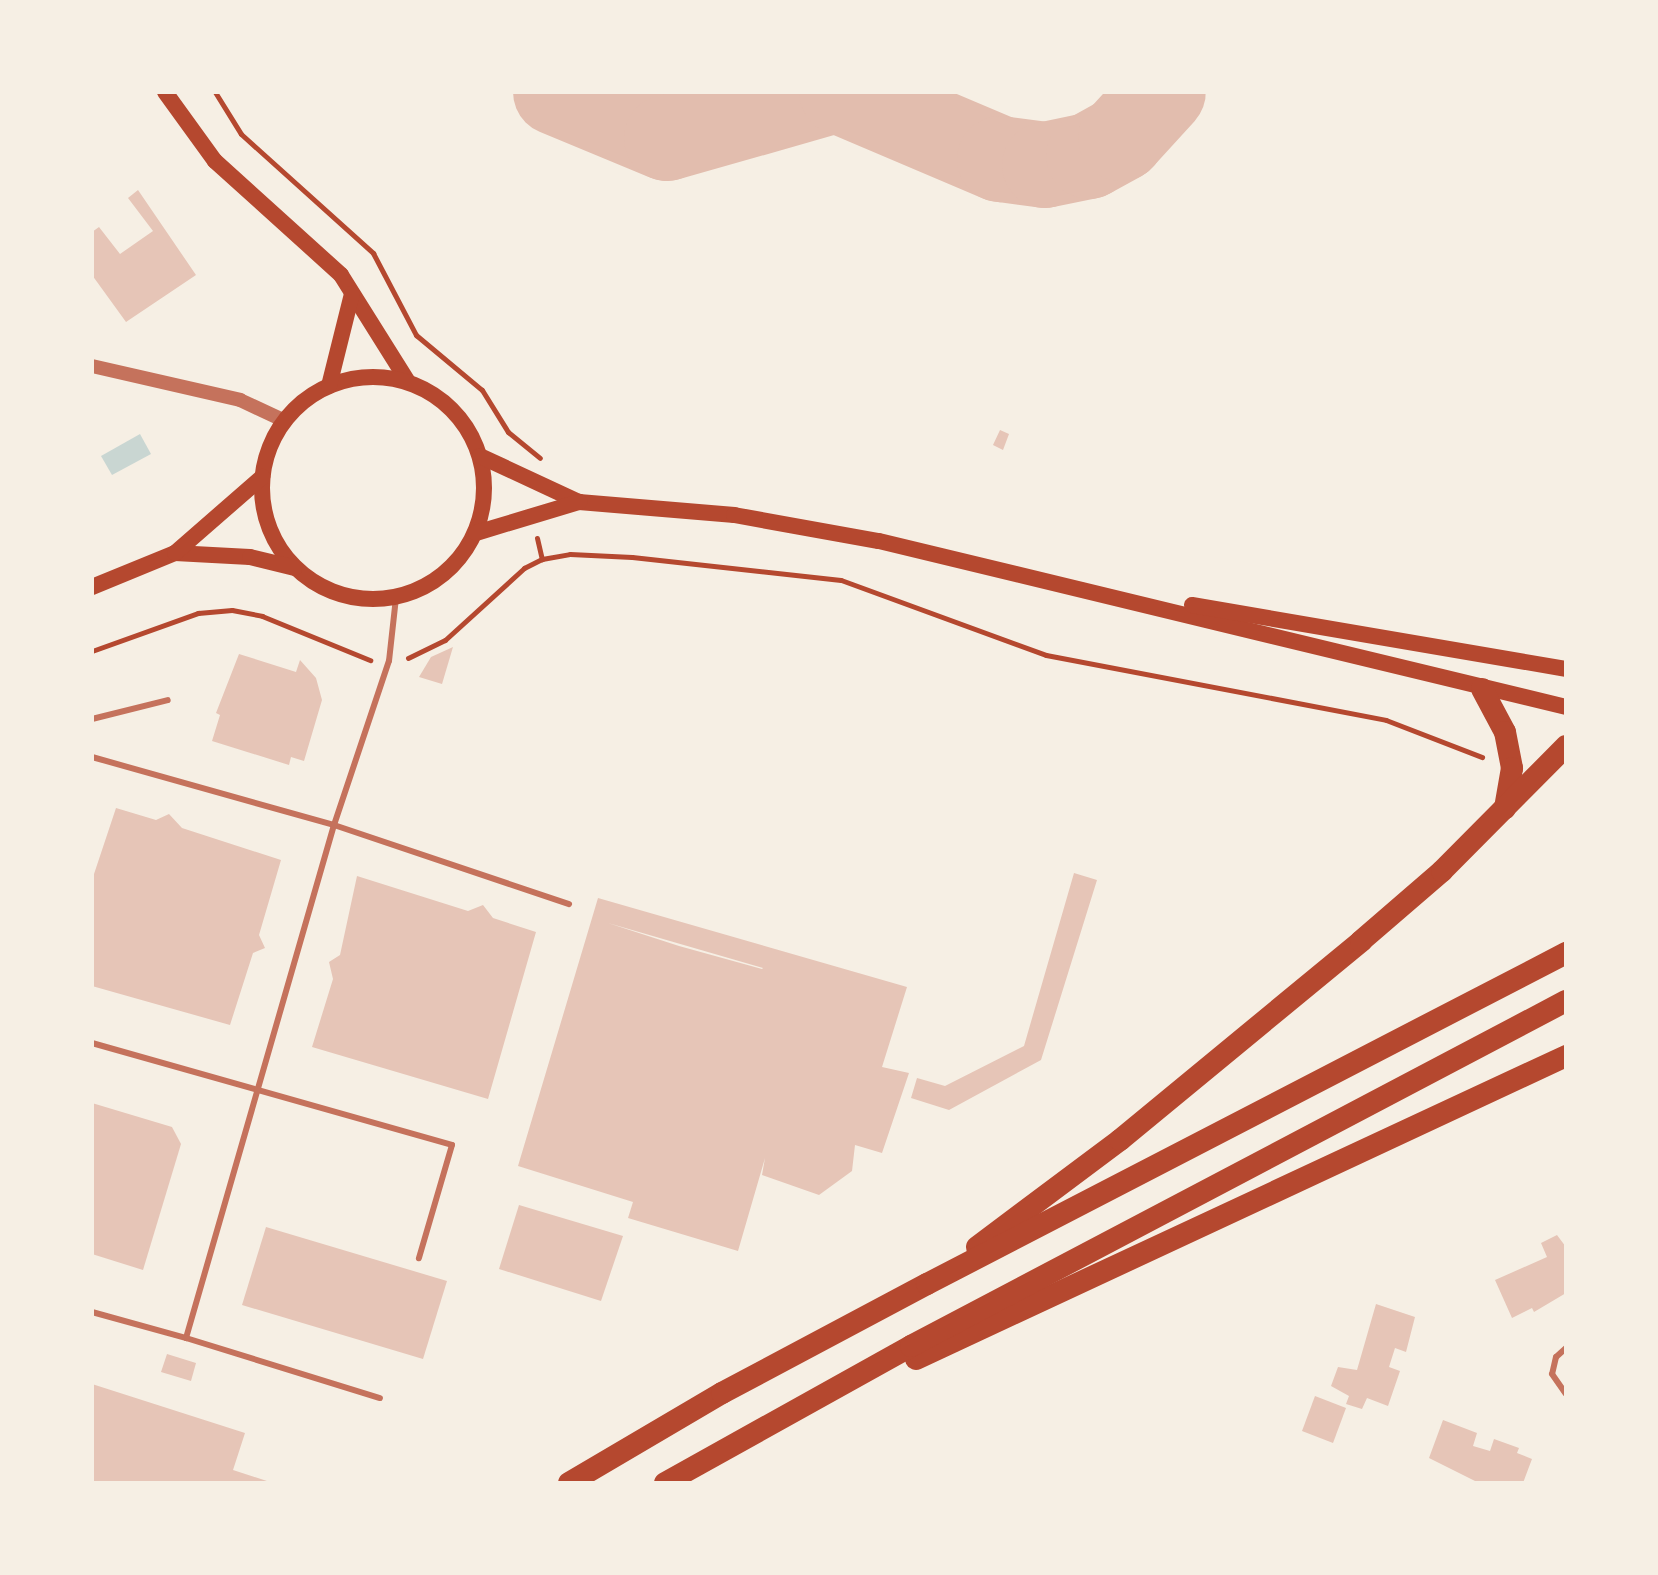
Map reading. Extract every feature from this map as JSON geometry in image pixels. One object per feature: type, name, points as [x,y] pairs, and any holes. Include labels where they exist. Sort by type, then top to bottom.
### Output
[{"type":"highway","points":[[1482,689],[1505,732],[1512,768],[1504,810]]},
{"type":"highway","points":[[927,1284],[1132,1131],[1373,931],[1504,810],[1566,746]]},
{"type":"highway","points":[[569,1483],[722,1393],[927,1284],[1566,953]]},
{"type":"highway","points":[[665,1483],[730,1445],[1566,1001]]},
{"type":"highway","points":[[730,1445],[1566,1056]]},
{"type":"main road","points":[[165,92],[215,161],[328,261],[408,382]]},
{"type":"main road","points":[[329,386],[352,294]]},
{"type":"main road","points":[[175,553],[250,557],[295,568],[342,596],[396,598],[429,585],[457,563],[476,533],[484,495],[480,456],[464,423],[439,398],[408,382],[354,378],[329,386],[285,421],[270,445],[262,477],[263,510],[271,531],[295,568]]},
{"type":"main road","points":[[480,456],[579,502],[769,521],[1084,587],[1566,669]]},
{"type":"main road","points":[[92,587],[175,553],[262,477]]},
{"type":"main road","points":[[476,533],[579,502]]},
{"type":"main road","points":[[1084,587],[1482,689],[1566,707]]},
{"type":"street","points":[[92,366],[240,400],[285,421]]},
{"type":"lane","points":[[186,1338],[334,825],[389,661],[396,598]]},
{"type":"lane","points":[[92,719],[168,700]]},
{"type":"lane","points":[[92,757],[334,825],[569,904]]},
{"type":"lane","points":[[92,1043],[452,1145],[419,1258]]},
{"type":"lane","points":[[92,1312],[380,1398]]},
{"type":"lane","points":[[1566,1348],[1556,1357],[1552,1374],[1566,1394]]},
{"type":"path","points":[[215,92],[241,134],[373,253],[416,335],[482,390],[508,432],[541,454]]},
{"type":"path","points":[[408,658],[445,640],[524,568],[542,559],[603,555],[806,574],[905,600],[1046,655],[1386,720],[1497,763]]},
{"type":"path","points":[[92,651],[198,613],[232,610],[303,631],[359,660]]},
{"type":"shaded area","points":[[140,434],[151,454],[112,475],[101,456]]},
{"type":"building","points":[[138,190],[196,275],[126,322],[92,275],[92,232],[99,227],[120,254],[153,231],[128,198]]},
{"type":"building","points":[[1000,430],[1009,434],[1003,450],[993,445]]},
{"type":"building","points":[[453,647],[442,684],[419,677],[431,657]]},
{"type":"building","points":[[239,654],[296,672],[300,660],[316,678],[322,700],[304,761],[291,757],[289,765],[212,741],[220,715],[216,713]]},
{"type":"building","points":[[116,808],[156,820],[169,814],[182,828],[281,860],[259,935],[265,948],[253,953],[230,1025],[92,986],[92,880]]},
{"type":"building","points":[[1074,873],[1097,880],[1041,1060],[949,1110],[911,1098],[917,1078],[945,1086],[1024,1046]]},
{"type":"building","points":[[357,876],[468,911],[483,905],[493,918],[536,932],[488,1099],[312,1047],[333,979],[329,962],[340,955]]},
{"type":"building","points":[[598,898],[907,987],[882,1067],[909,1073],[882,1153],[855,1145],[852,1171],[819,1195],[762,1175],[765,1158],[738,1251],[628,1218],[633,1202],[518,1166]],"holes":[[[608,923],[763,968],[679,946]]]},
{"type":"building","points":[[92,1103],[172,1127],[181,1144],[143,1270],[92,1254]]},
{"type":"building","points":[[519,1205],[623,1236],[601,1301],[499,1269]]},
{"type":"building","points":[[266,1227],[447,1281],[423,1359],[242,1305]]},
{"type":"building","points":[[1557,1235],[1566,1247],[1566,1293],[1534,1312],[1532,1308],[1512,1318],[1495,1280],[1547,1257],[1541,1243]]},
{"type":"building","points":[[1376,1304],[1415,1317],[1406,1352],[1395,1348],[1389,1367],[1400,1371],[1388,1406],[1367,1398],[1362,1409],[1346,1404],[1349,1396],[1331,1386],[1338,1367],[1357,1370]]},
{"type":"building","points":[[167,1354],[196,1363],[191,1381],[161,1372]]},
{"type":"building","points":[[92,1384],[245,1433],[233,1470],[273,1483],[92,1483]]},
{"type":"building","points":[[1315,1396],[1346,1408],[1333,1443],[1302,1431]]},
{"type":"building","points":[[1443,1420],[1477,1433],[1473,1446],[1490,1451],[1494,1439],[1519,1448],[1517,1453],[1532,1459],[1523,1483],[1479,1483],[1429,1458]]},
{"type":"taxiway","points":[[556,92],[667,138],[828,92]]},
{"type":"taxiway","points":[[842,92],[1000,159],[1045,165],[1089,156],[1121,138],[1163,92]]}]
